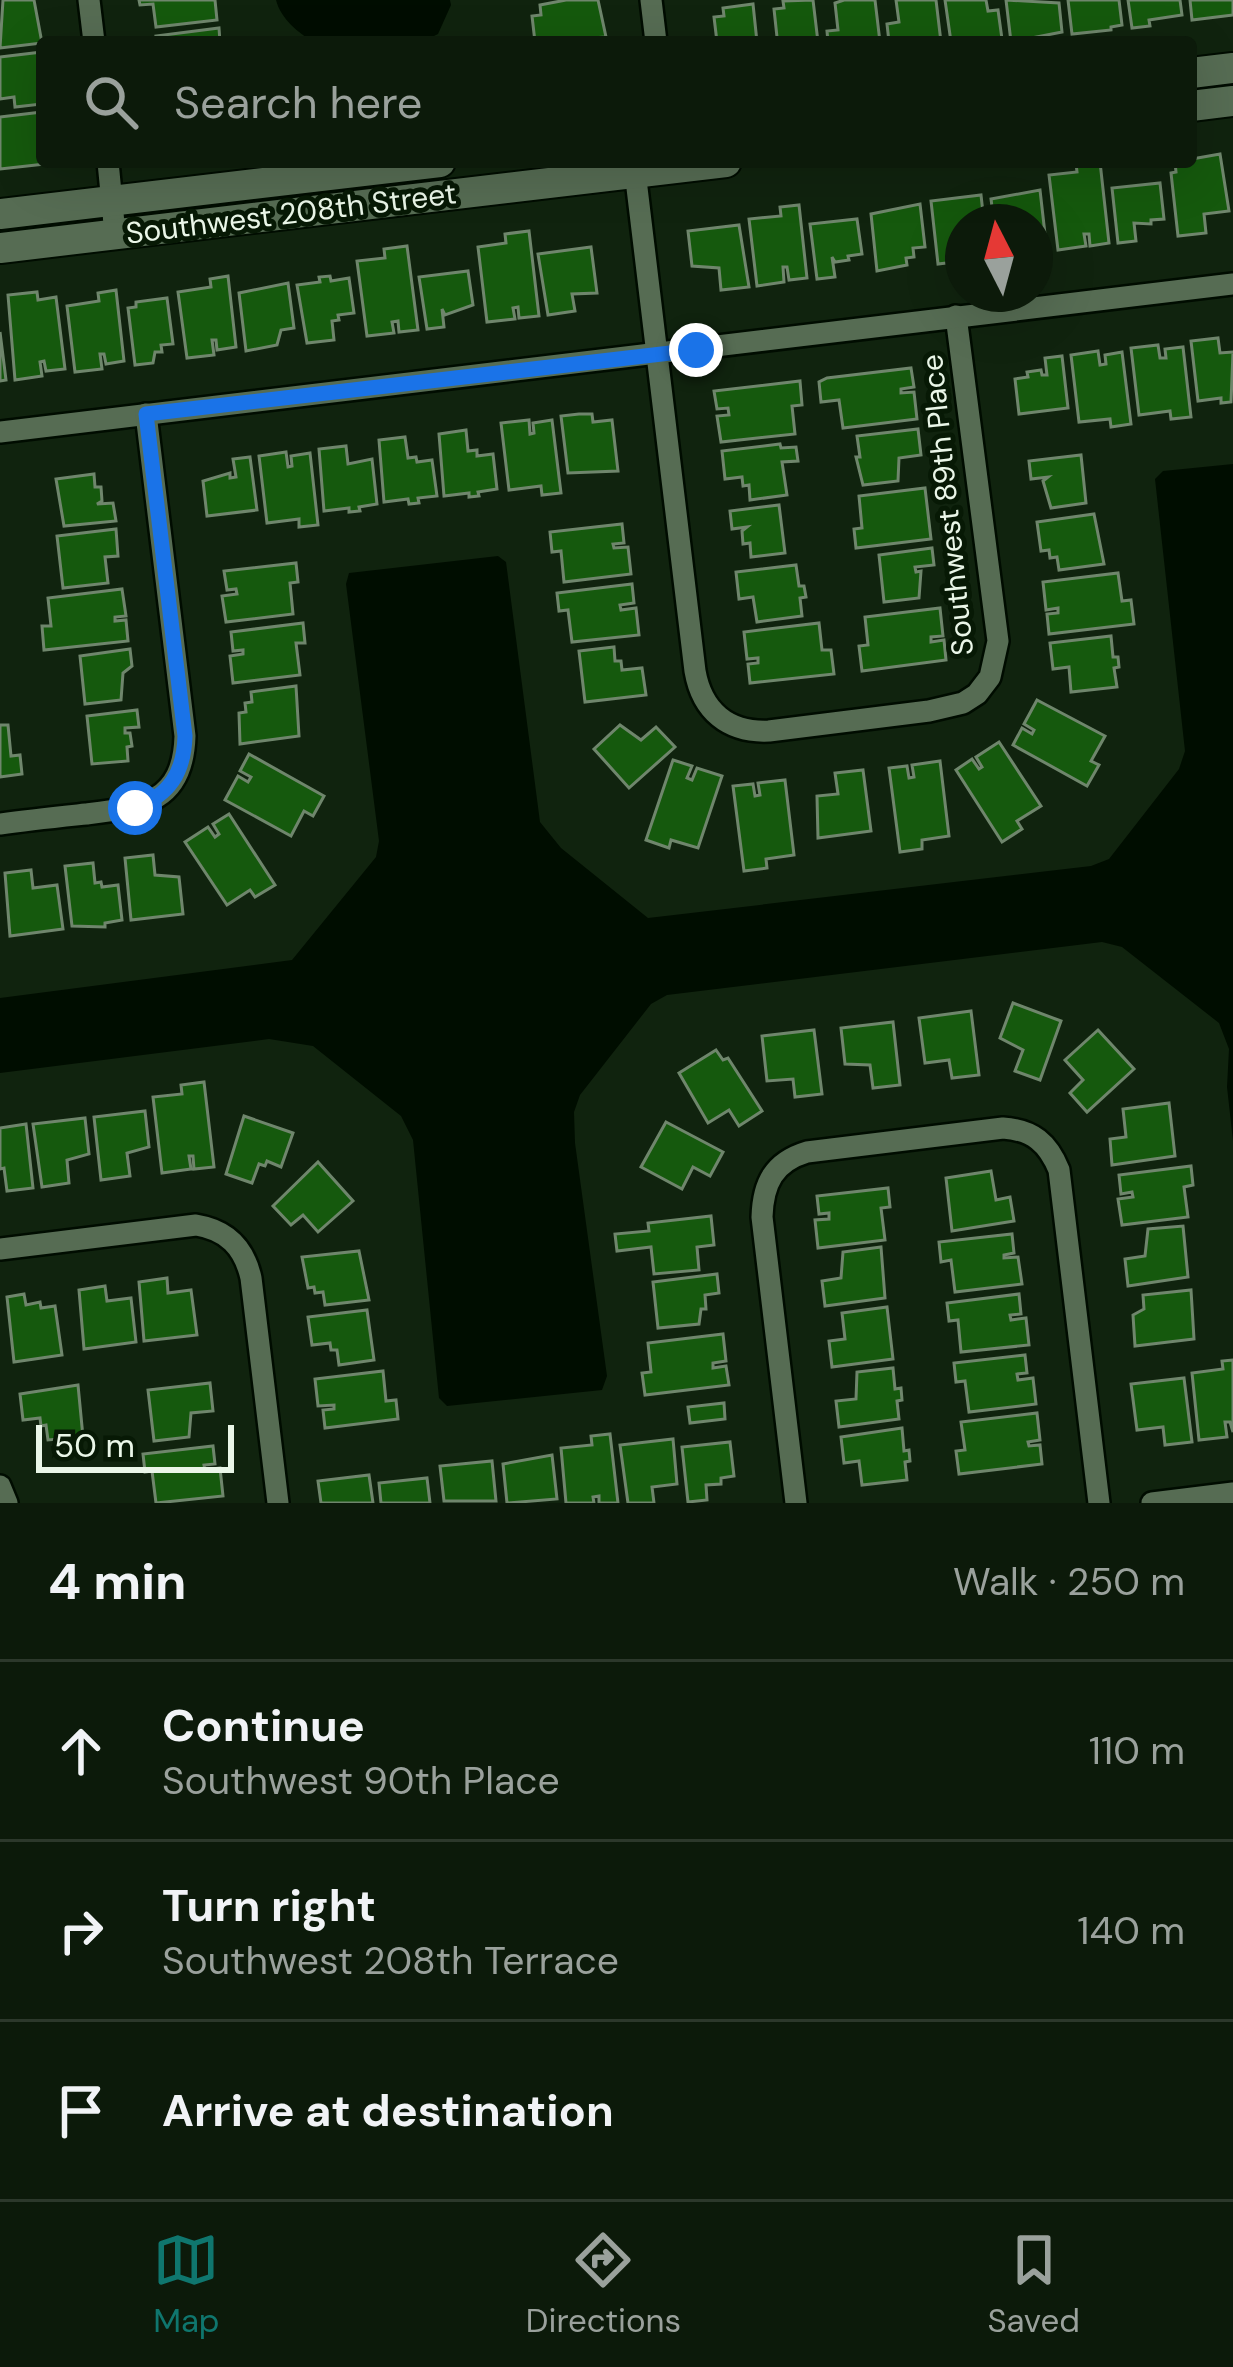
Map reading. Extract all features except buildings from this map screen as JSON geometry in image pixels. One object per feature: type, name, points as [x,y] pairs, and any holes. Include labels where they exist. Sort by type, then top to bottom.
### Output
[{"type":"street","points":[[89,0],[93,36]]},
{"type":"street","points":[[651,0],[655,36]]},
{"type":"street","points":[[1197,72],[1233,68]]},
{"type":"street","points":[[1197,105],[1233,101]]},
{"type":"street","points":[[109,168],[115,234]]},
{"type":"street","name":"Southwest 208th Street","points":[[0,214],[390,168]]},
{"type":"street","name":"Southwest 208th Street","points":[[0,248],[627,168]]},
{"type":"street","points":[[635,168],[658,354]]},
{"type":"street","points":[[0,432],[1233,284]]},
{"type":"street","name":"Southwest 89th Place","points":[[658,354],[697,681],[707,705],[725,723],[769,731],[929,711],[962,704],[985,685],[998,641],[956,316]]},
{"type":"street","points":[[0,824],[135,808],[164,793],[182,762],[185,736],[146,414]]},
{"type":"street","points":[[796,1503],[761,1217],[766,1184],[778,1166],[807,1151],[1014,1128],[1034,1135],[1051,1152],[1061,1180],[1100,1503]]},
{"type":"street","points":[[0,1249],[196,1225],[234,1241],[251,1278],[278,1503]]},
{"type":"street","points":[[0,1486],[7,1503]]},
{"type":"street","points":[[1152,1503],[1233,1493]]},
{"type":"shaded area","points":[[276,0],[450,0],[451,5],[434,36],[305,36]]},
{"type":"shaded area","points":[[1233,464],[1233,1141],[1227,1087],[1229,1049],[1219,1023],[1122,947],[1102,942],[667,995],[651,1004],[580,1095],[574,1112],[607,1376],[602,1390],[447,1406],[439,1398],[413,1140],[401,1116],[313,1046],[269,1039],[0,1073],[0,998],[292,960],[376,857],[379,841],[346,584],[349,573],[498,556],[506,562],[540,822],[561,848],[648,918],[1091,866],[1109,859],[1179,769],[1185,751],[1155,479],[1163,471]]},
{"type":"route","points":[[135,808],[171,785],[182,762],[185,736],[146,414],[696,350]]}]
